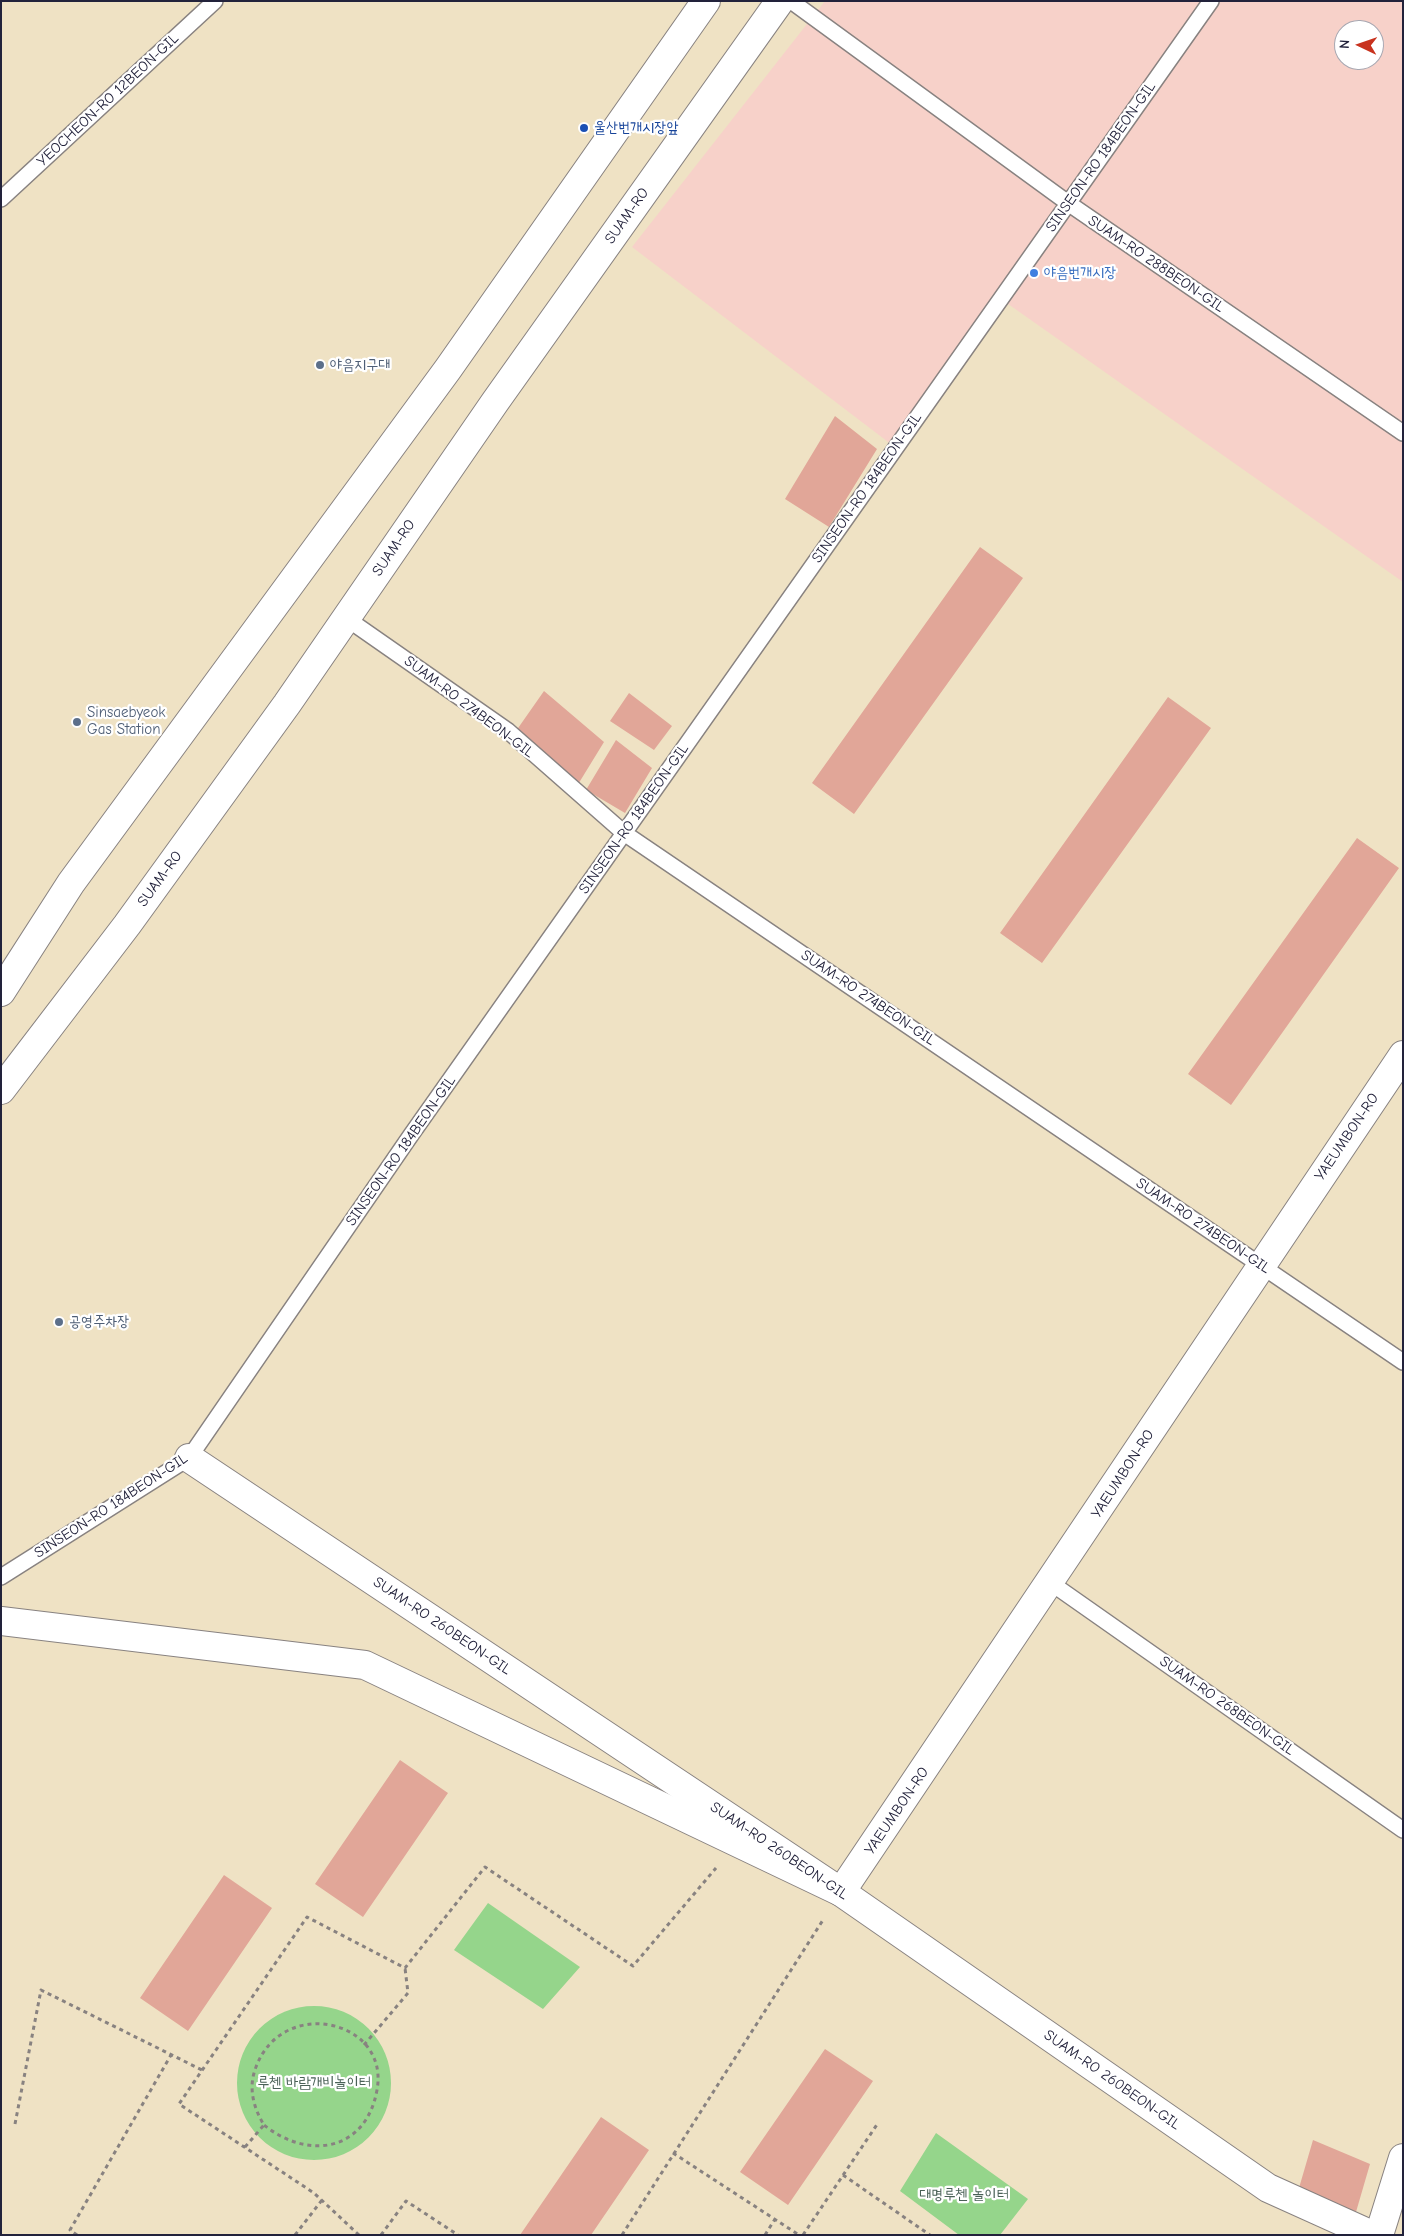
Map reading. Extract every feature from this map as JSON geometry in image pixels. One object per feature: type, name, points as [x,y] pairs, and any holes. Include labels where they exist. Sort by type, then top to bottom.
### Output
[{"type":"street","points":[[1,992],[71,883],[448,368],[706,1]]},
{"type":"street","name":"SUAM-RO","points":[[1,1090],[127,925],[281,712],[495,402],[780,1]]},
{"type":"street","name":"YAEUMBON-RO","points":[[842,1892],[1051,1583],[1260,1264],[1403,1055]]},
{"type":"street","name":"SUAM-RO 260BEON-GIL","points":[[189,1458],[842,1892],[1268,2188],[1372,2235]]},
{"type":"street","points":[[1,1621],[365,1665],[842,1892]]},
{"type":"street","points":[[1379,2235],[1403,2158]]},
{"type":"lane","name":"YEOCHEON-RO 12BEON-GIL","points":[[1,199],[215,1]]},
{"type":"lane","name":"SUAM-RO 288BEON-GIL","points":[[791,1],[1068,203],[1403,433]]},
{"type":"lane","name":"SINSEON-RO 184BEON-GIL","points":[[1,1576],[189,1458],[412,1135],[1211,1]]},
{"type":"lane","name":"SUAM-RO 274BEON-GIL","points":[[346,618],[508,731],[624,833],[1403,1362]]},
{"type":"lane","name":"SUAM-RO 268BEON-GIL","points":[[1051,1583],[1403,1830]]},
{"type":"path","points":[[364,2045],[408,1994],[405,1968],[485,1867],[633,1966],[737,1843]]},
{"type":"path","points":[[622,2235],[842,1892]]},
{"type":"path","points":[[359,2235],[322,2200],[180,2104],[308,1917],[405,1968]]},
{"type":"path","points":[[16,2124],[41,1990],[202,2070]]},
{"type":"path","points":[[324,2024],[347,2030],[364,2045],[373,2059],[378,2088],[372,2111],[365,2124],[356,2133],[346,2140],[330,2145],[309,2146],[292,2142],[264,2125],[254,2102],[252,2078],[260,2057],[276,2038],[286,2030],[298,2026],[324,2024]]},
{"type":"path","points":[[77,2235],[70,2230],[171,2055]]},
{"type":"path","points":[[673,2153],[775,2219],[792,2233],[801,2235],[878,2123]]},
{"type":"path","points":[[245,2148],[264,2125]]},
{"type":"path","points":[[843,2175],[930,2235]]},
{"type":"path","points":[[295,2235],[322,2200]]},
{"type":"path","points":[[381,2235],[406,2202],[458,2235]]},
{"type":"path","points":[[765,2235],[775,2219]]},
{"type":"shaded area","name":"야음번개시장","points":[[825,1],[1403,1],[1403,582],[1001,299],[896,448],[632,247]]},
{"type":"green space","points":[[488,1903],[580,1967],[543,2009],[454,1950]]},
{"type":"green space","name":"루첸 바람개비놀이터","points":[[314,2006],[343,2012],[357,2019],[368,2029],[378,2040],[385,2054],[391,2083],[385,2112],[378,2126],[368,2137],[357,2147],[343,2154],[314,2160],[285,2154],[271,2147],[260,2137],[250,2126],[243,2112],[237,2083],[243,2054],[250,2040],[260,2029],[271,2019],[285,2012]]},
{"type":"green space","name":"대명루첸 놀이터","points":[[936,2133],[1028,2199],[1000,2235],[959,2235],[900,2191]]},
{"type":"building","points":[[835,416],[877,449],[829,527],[785,499]]},
{"type":"building","points":[[980,547],[1023,578],[854,814],[812,783]]},
{"type":"building","points":[[544,691],[604,742],[577,786],[516,731]]},
{"type":"building","points":[[629,693],[672,726],[654,750],[610,721]]},
{"type":"building","points":[[1168,697],[1211,728],[1042,963],[1000,933]]},
{"type":"building","points":[[616,740],[652,768],[625,813],[586,790]]},
{"type":"building","points":[[1357,838],[1399,868],[1231,1105],[1188,1074]]},
{"type":"building","points":[[400,1760],[448,1793],[363,1917],[315,1884]]},
{"type":"building","points":[[224,1875],[272,1908],[188,2031],[140,1998]]},
{"type":"building","points":[[825,2049],[873,2081],[788,2205],[740,2172]]},
{"type":"building","points":[[601,2117],[649,2150],[591,2235],[520,2235]]},
{"type":"building","points":[[1313,2140],[1370,2164],[1356,2212],[1299,2188]]},
{"type":"place","name":"울산번개시장앞","points":[[584,128]]},
{"type":"place","name":"야음번개시장","points":[[1034,273]]},
{"type":"place","name":"야음지구대","points":[[320,365]]},
{"type":"place","name":"Sinsaebyeok Gas Station","points":[[77,722]]},
{"type":"place","name":"공영주차장","points":[[59,1322]]}]
